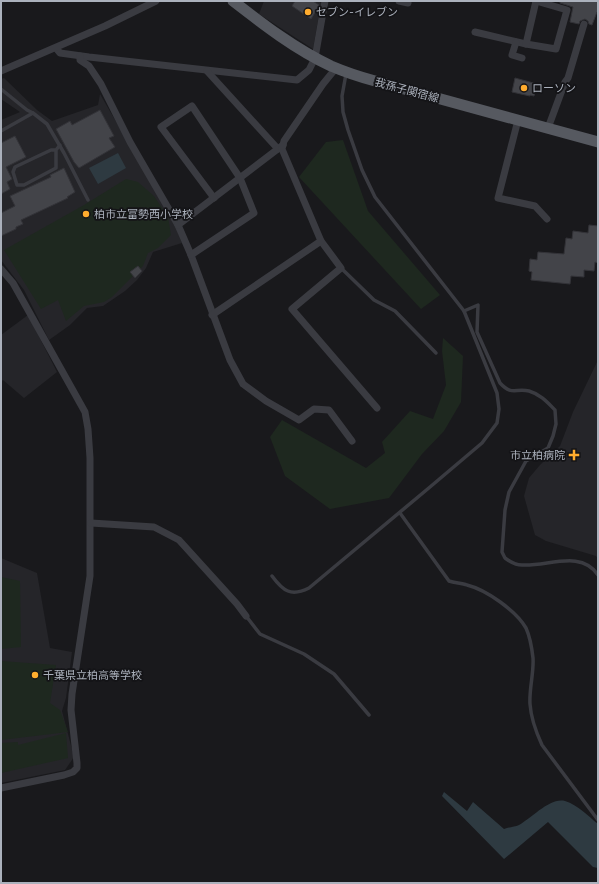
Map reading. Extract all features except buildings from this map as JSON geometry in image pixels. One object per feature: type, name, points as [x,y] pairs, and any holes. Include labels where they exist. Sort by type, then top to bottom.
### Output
[{"type":"main road","name":"我孫子関宿線","points":[[233,1],[275,33],[315,58],[341,70],[375,81],[598,142]]},
{"type":"street","points":[[2,68],[56,48],[156,1]]},
{"type":"street","points":[[56,48],[60,53],[80,56],[296,80],[309,70],[315,58],[325,1]]},
{"type":"street","points":[[398,1],[408,3]]},
{"type":"street","points":[[476,32],[516,42],[526,44],[556,49],[567,10],[536,1],[526,44]]},
{"type":"street","points":[[548,128],[565,82],[568,78],[584,24]]},
{"type":"street","points":[[516,42],[512,55],[522,58]]},
{"type":"street","points":[[80,56],[80,60],[89,66],[101,84],[130,142],[178,225],[191,255],[212,315],[230,360],[243,384],[266,401],[299,420],[314,409],[329,410],[352,441]]},
{"type":"street","points":[[207,70],[282,149],[321,241],[341,268],[292,309],[377,408]]},
{"type":"street","points":[[178,225],[280,147],[323,84],[341,70]]},
{"type":"street","points":[[191,255],[254,213],[240,178],[192,106],[160,127],[214,198]]},
{"type":"street","points":[[518,120],[498,198],[535,206],[547,219]]},
{"type":"street","points":[[212,315],[321,241]]},
{"type":"street","points":[[1,269],[13,283],[85,412],[90,458],[91,523],[90,576],[72,694],[71,710],[77,768],[74,772],[64,775],[1,788]]},
{"type":"street","points":[[91,523],[154,527],[179,540],[246,616]]},
{"type":"lane","points":[[272,576],[283,589],[290,592],[299,592],[309,588],[482,443],[496,423],[499,409],[497,394],[464,311],[375,197],[362,170],[348,130],[344,112],[341,70]]},
{"type":"lane","points":[[1,89],[47,124],[60,145],[88,200]]},
{"type":"lane","points":[[1,131],[33,113]]},
{"type":"lane","points":[[56,150],[51,150],[15,167],[13,172],[17,185],[24,186],[56,168],[56,150],[60,145]]},
{"type":"lane","points":[[341,268],[374,300],[395,311],[436,353]]},
{"type":"lane","points":[[464,311],[478,305],[477,332],[500,383],[506,390],[529,391],[539,395],[556,410],[556,424],[548,448],[526,461],[509,492],[504,510],[502,552],[504,558],[521,565],[570,561],[586,563],[598,575]]},
{"type":"lane","points":[[400,512],[449,582],[468,585],[489,595],[517,617],[526,629],[531,645],[533,659],[530,703],[536,732],[542,745],[598,820]]},
{"type":"lane","points":[[246,616],[260,634],[304,654],[334,674],[370,715]]},
{"type":"shaded area","points":[[264,1],[319,1],[321,3],[313,49],[259,14]]},
{"type":"shaded area","name":"柏市立富勢西小学校","points":[[4,78],[37,110],[52,121],[98,105],[100,94],[174,222],[182,243],[153,252],[146,268],[137,280],[125,291],[103,306],[87,308],[70,325],[49,340],[24,290],[1,260],[1,120],[20,112],[1,99],[1,79]]},
{"type":"shaded area","points":[[118,153],[126,168],[98,184],[89,168]]},
{"type":"shaded area","points":[[28,315],[57,372],[24,398],[3,380],[1,382],[1,335]]},
{"type":"shaded area","name":"市立柏病院","points":[[598,360],[598,559],[596,556],[546,541],[535,535],[524,496],[529,478],[560,446],[573,412]]},
{"type":"shaded area","name":"千葉県立柏高等学校","points":[[1,558],[37,573],[50,648],[72,652],[66,698],[62,711],[74,757],[65,770],[1,783]]},
{"type":"shaded area","points":[[444,792],[467,811],[473,802],[504,829],[519,825],[553,802],[565,801],[570,803],[583,811],[598,824],[598,868],[593,867],[548,822],[504,859],[442,796]]},
{"type":"green space","points":[[343,140],[368,211],[440,295],[421,309],[299,177],[326,142]]},
{"type":"green space","points":[[126,179],[138,182],[154,196],[168,217],[171,235],[158,248],[148,253],[143,266],[112,297],[104,302],[84,306],[66,321],[58,300],[41,309],[4,250],[84,205]]},
{"type":"green space","points":[[443,338],[463,356],[461,402],[444,431],[422,454],[389,498],[330,509],[285,476],[270,437],[282,420],[366,468],[385,453],[382,442],[410,411],[433,419],[446,385],[442,351]]},
{"type":"green space","points":[[1,577],[20,581],[21,647],[1,649]]},
{"type":"green space","points":[[1,661],[56,665],[50,703],[60,710],[68,732],[1,740]]},
{"type":"green space","points":[[66,733],[68,758],[1,773],[1,743],[18,742],[18,745]]},
{"type":"place","name":"セブン-イレブン","points":[[308,12]]},
{"type":"place","name":"ローソン","points":[[524,88]]},
{"type":"place","name":"柏市立富勢西小学校","points":[[86,214]]},
{"type":"place","name":"市立柏病院","points":[[574,455]]},
{"type":"place","name":"千葉県立柏高等学校","points":[[35,675]]}]
